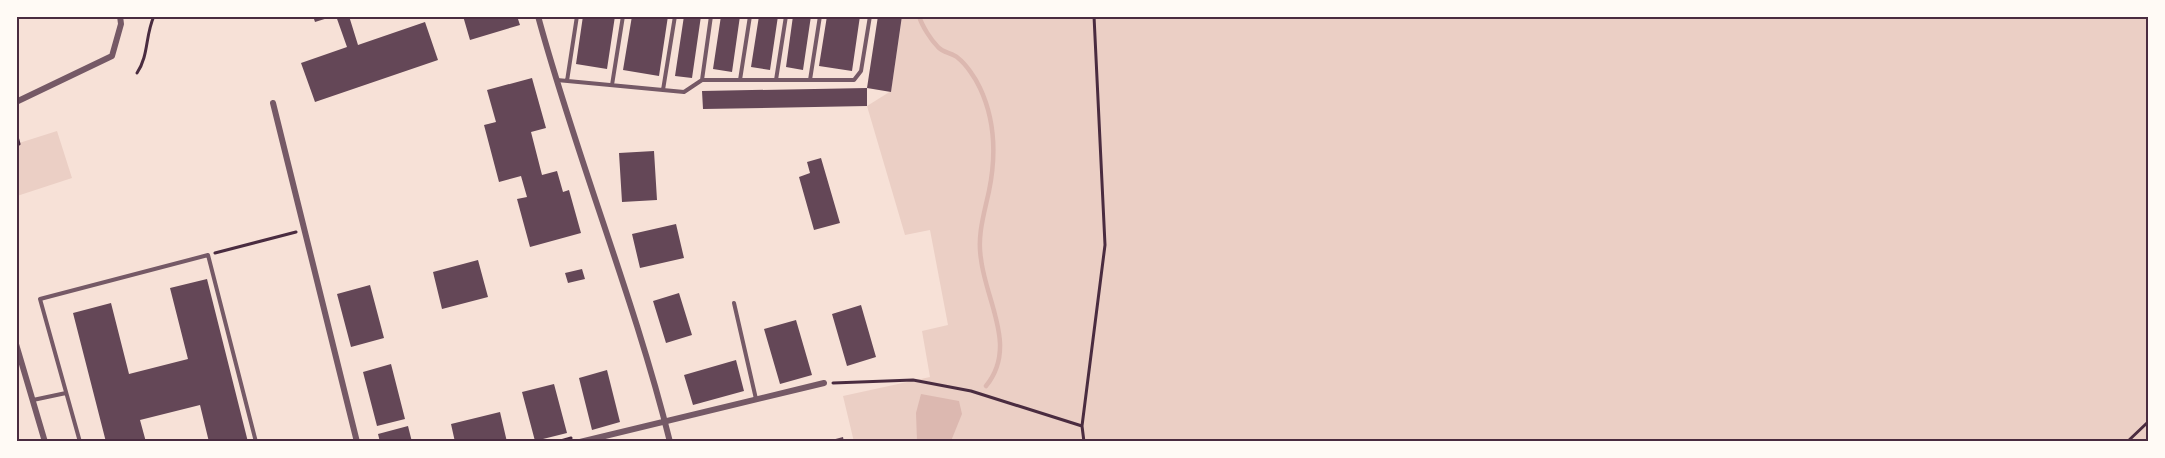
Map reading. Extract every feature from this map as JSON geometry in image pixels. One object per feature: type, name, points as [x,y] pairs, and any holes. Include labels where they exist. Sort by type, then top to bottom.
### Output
[{"type":"street","points":[[16,102],[112,56],[121,24],[120,16]]},
{"type":"street","points":[[538,16],[556,80],[632,310],[670,441]]},
{"type":"street","points":[[273,103],[357,441]]},
{"type":"street","points":[[16,344],[45,441]]},
{"type":"street","points":[[580,441],[824,383]]},
{"type":"lane","points":[[567,81],[576,16]]},
{"type":"lane","points":[[612,85],[622,16]]},
{"type":"lane","points":[[663,90],[675,16]]},
{"type":"lane","points":[[702,80],[711,16]]},
{"type":"lane","points":[[740,80],[750,16]]},
{"type":"lane","points":[[776,80],[786,16]]},
{"type":"lane","points":[[810,80],[820,16]]},
{"type":"lane","points":[[556,80],[684,92],[702,80],[854,80],[858,77],[870,16]]},
{"type":"lane","points":[[80,441],[40,299],[208,255],[256,441]]},
{"type":"lane","points":[[734,303],[756,399]]},
{"type":"lane","points":[[33,400],[66,393]]},
{"type":"path","points":[[137,73],[145,61],[147,31],[154,16]]},
{"type":"path","points":[[1084,441],[1082,426],[1105,245],[1094,16]]},
{"type":"path","points":[[16,133],[19,144]]},
{"type":"path","points":[[208,255],[305,229]]},
{"type":"path","points":[[824,383],[913,380],[971,391],[1082,426]]},
{"type":"path","points":[[2127,441],[2148,422]]},
{"type":"shaded area","points":[[902,17],[2148,17],[2148,441],[854,442],[843,396],[930,377],[922,331],[948,325],[930,230],[905,235],[867,106],[891,91]]},
{"type":"shaded area","points":[[57,131],[72,178],[17,196],[16,144]]},
{"type":"shaded area","points":[[921,394],[959,401],[962,414],[951,441],[917,441],[916,413]]},
{"type":"building","points":[[313,16],[331,16],[331,17],[315,22]]},
{"type":"building","points":[[336,16],[349,16],[358,45],[425,22],[438,60],[315,102],[301,63],[347,47]]},
{"type":"building","points":[[463,16],[517,16],[520,25],[470,40]]},
{"type":"building","points":[[583,16],[615,16],[607,69],[576,64]]},
{"type":"building","points":[[632,16],[668,16],[659,76],[623,70]]},
{"type":"building","points":[[684,16],[701,16],[692,78],[675,76]]},
{"type":"building","points":[[721,16],[740,16],[732,72],[713,69]]},
{"type":"building","points":[[759,16],[778,16],[770,70],[751,67]]},
{"type":"building","points":[[793,16],[811,16],[803,70],[786,67]]},
{"type":"building","points":[[827,16],[860,16],[852,71],[819,66]]},
{"type":"building","points":[[878,16],[902,16],[891,92],[867,88]]},
{"type":"building","points":[[532,78],[546,128],[531,132],[542,175],[557,171],[563,192],[569,190],[581,233],[530,247],[517,199],[527,197],[521,176],[499,182],[484,125],[496,122],[487,90]]},
{"type":"building","points":[[867,88],[867,106],[703,109],[702,91]]},
{"type":"building","points":[[654,151],[657,200],[622,202],[619,153]]},
{"type":"building","points":[[821,158],[840,223],[814,230],[799,177],[810,173],[807,162]]},
{"type":"building","points":[[676,224],[684,258],[640,268],[632,234]]},
{"type":"building","points":[[478,260],[488,297],[442,309],[433,272]]},
{"type":"building","points":[[582,269],[585,279],[568,283],[565,273]]},
{"type":"building","points":[[207,279],[248,442],[209,442],[200,405],[140,420],[146,442],[106,442],[73,313],[111,303],[129,374],[188,359],[170,288]]},
{"type":"building","points":[[370,285],[384,338],[351,347],[337,294]]},
{"type":"building","points":[[679,293],[692,335],[666,343],[653,301]]},
{"type":"building","points":[[861,305],[876,357],[847,366],[832,314]]},
{"type":"building","points":[[796,320],[812,375],[780,384],[764,329]]},
{"type":"building","points":[[736,360],[744,391],[693,405],[684,375]]},
{"type":"building","points":[[391,364],[405,419],[377,426],[363,372]]},
{"type":"building","points":[[607,370],[620,422],[592,430],[579,378]]},
{"type":"building","points":[[554,384],[567,433],[535,441],[522,392]]},
{"type":"building","points":[[500,412],[507,442],[455,442],[451,424]]},
{"type":"building","points":[[408,426],[412,442],[380,442],[378,434]]},
{"type":"building","points":[[843,437],[844,442],[828,442],[828,441]]},
{"type":"waterway","points":[[919,16],[935,44],[943,51],[958,58],[973,76],[989,113],[993,139],[993,165],[982,225],[980,250],[1000,340],[995,371],[986,386]]}]
